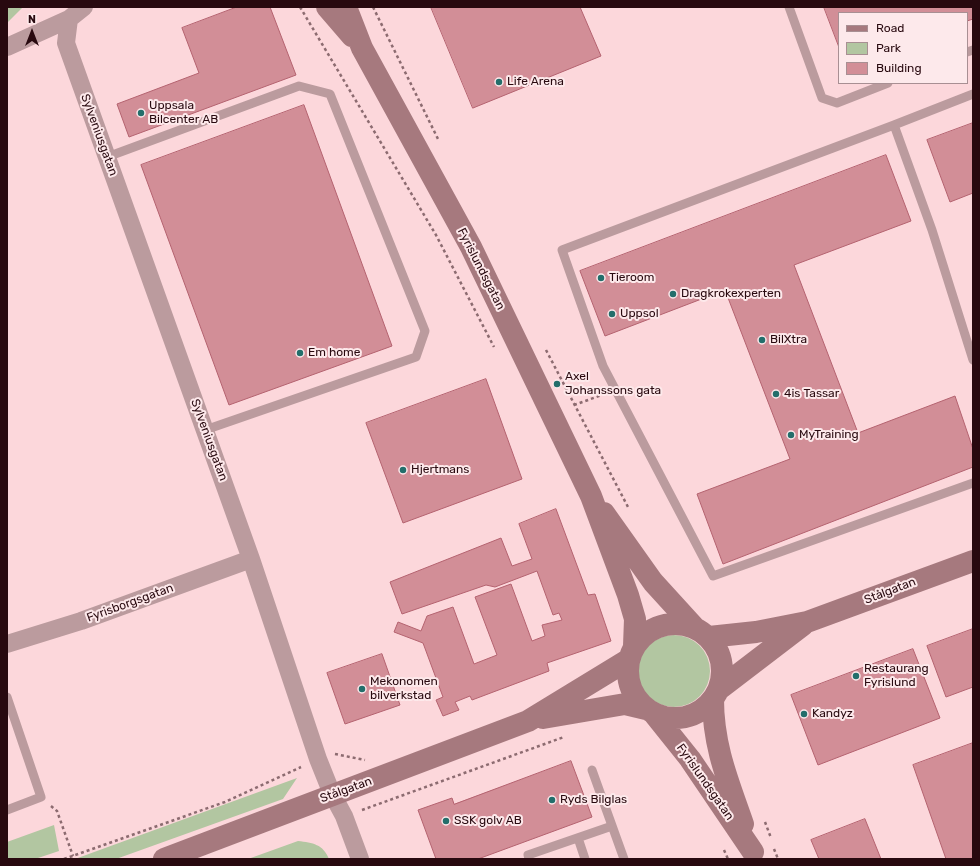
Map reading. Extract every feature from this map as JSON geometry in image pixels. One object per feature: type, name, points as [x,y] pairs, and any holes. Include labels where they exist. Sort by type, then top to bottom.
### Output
[{"type":"main road","name":"Fyrislundsgatan","points":[[327,7],[362,48]]},
{"type":"main road","name":"Fyrislundsgatan","points":[[346,7],[362,48],[471,247],[591,496],[628,595],[635,619],[631,653]]},
{"type":"main road","name":"Fyrislundsgatan","points":[[591,496],[620,532],[653,582],[701,632]]},
{"type":"main road","name":"Stålgatan","points":[[701,632],[756,632],[807,622],[973,561]]},
{"type":"main road","name":"Stålgatan","points":[[716,695],[807,622]]},
{"type":"main road","points":[[667,624],[681,624],[701,632],[717,649],[722,662],[722,676],[716,695],[701,711],[686,717],[670,718],[650,711],[637,699],[630,688],[627,674],[631,653],[642,636],[660,626],[667,624]]},
{"type":"main road","name":"Stålgatan","points":[[528,721],[631,653]]},
{"type":"main road","name":"Fyrislundsgatan","points":[[716,695],[713,720],[717,747],[754,856]]},
{"type":"main road","name":"Stålgatan","points":[[164,859],[332,794],[528,721],[625,704],[650,711]]},
{"type":"main road","name":"Fyrislundsgatan","points":[[650,711],[690,759],[754,856]]},
{"type":"street","points":[[7,47],[69,20],[84,7]]},
{"type":"street","name":"Sylveniusgatan","points":[[69,20],[66,44],[251,559],[318,759],[332,794],[344,816],[360,859]]},
{"type":"street","name":"Fyrisborgsgatan","points":[[7,644],[80,621],[251,559]]},
{"type":"lane","points":[[789,7],[822,98],[837,103],[885,84]]},
{"type":"lane","points":[[107,157],[300,86],[330,94],[425,331],[416,357],[205,430]]},
{"type":"lane","points":[[973,94],[562,250],[603,366],[713,576],[973,483]]},
{"type":"lane","points":[[894,125],[932,230],[973,360]]},
{"type":"lane","points":[[7,697],[41,796],[7,810]]},
{"type":"lane","points":[[592,770],[624,859]]},
{"type":"lane","points":[[529,859],[528,856],[612,826]]},
{"type":"lane","points":[[578,838],[585,859]]},
{"type":"path","points":[[300,7],[436,235],[495,348]]},
{"type":"path","points":[[373,7],[440,143]]},
{"type":"path","points":[[544,348],[628,509]]},
{"type":"path","points":[[574,405],[616,390]]},
{"type":"path","points":[[344,816],[572,735]]},
{"type":"path","points":[[64,859],[225,802],[318,759],[338,753],[368,761]]},
{"type":"path","points":[[41,796],[56,811],[73,856]]},
{"type":"path","points":[[762,815],[778,859]]},
{"type":"green space","points":[[7,7],[23,7],[7,23]]},
{"type":"green space","points":[[674,635],[694,641],[704,651],[710,671],[704,691],[694,701],[674,707],[654,701],[644,691],[638,671],[644,651],[654,641]]},
{"type":"green space","points":[[297,778],[283,799],[116,859],[75,859]]},
{"type":"green space","points":[[54,825],[59,851],[35,859],[7,859],[7,842]]},
{"type":"green space","points":[[298,841],[321,847],[329,859],[248,859]]},
{"type":"building","points":[[237,7],[270,7],[296,75],[129,137],[117,104],[199,73],[182,28]]},
{"type":"building","name":"Life Arena","points":[[431,7],[580,7],[601,56],[473,108]]},
{"type":"building","points":[[824,7],[973,7],[973,19],[968,21],[968,12],[838,12],[838,44]]},
{"type":"building","points":[[304,105],[392,346],[229,405],[141,165]]},
{"type":"building","points":[[973,123],[973,193],[950,202],[927,140]]},
{"type":"building","points":[[886,155],[911,221],[794,265],[858,433],[955,396],[973,449],[973,467],[723,564],[697,494],[790,459],[725,290],[605,336],[580,271]]},
{"type":"building","points":[[486,379],[522,479],[403,523],[366,423]]},
{"type":"building","points":[[556,509],[588,595],[595,594],[611,641],[547,663],[549,671],[472,700],[470,696],[455,702],[459,710],[443,716],[436,700],[443,697],[423,643],[394,632],[398,622],[421,631],[427,616],[453,607],[474,664],[497,655],[475,597],[511,584],[532,641],[545,636],[542,625],[562,620],[559,613],[553,615],[537,571],[495,587],[486,585],[402,614],[390,582],[501,538],[512,566],[532,559],[519,524]]},
{"type":"building","points":[[973,629],[973,687],[946,697],[927,646]]},
{"type":"building","points":[[913,649],[940,718],[818,765],[791,695]]},
{"type":"building","points":[[382,654],[400,705],[345,724],[327,673]]},
{"type":"building","points":[[973,743],[973,859],[946,859],[913,765]]},
{"type":"building","points":[[571,761],[592,817],[478,859],[436,859],[418,810],[452,798],[454,804]]},
{"type":"building","points":[[865,819],[881,859],[819,859],[811,840]]},
{"type":"place","name":"Life Arena","points":[[499,82]]},
{"type":"place","name":"Uppsala Bilcenter AB","points":[[141,113]]},
{"type":"place","name":"Tieroom","points":[[601,278]]},
{"type":"place","name":"Dragkrokexperten","points":[[673,294]]},
{"type":"place","name":"Uppsol","points":[[612,314]]},
{"type":"place","name":"BilXtra","points":[[762,340]]},
{"type":"place","name":"Em home","points":[[300,353]]},
{"type":"place","name":"Axel Johanssons gata","points":[[557,384]]},
{"type":"place","name":"4is Tassar","points":[[776,394]]},
{"type":"place","name":"MyTraining","points":[[791,435]]},
{"type":"place","name":"Hjertmans","points":[[403,470]]},
{"type":"place","name":"Restaurang Fyrislund","points":[[856,676]]},
{"type":"place","name":"Mekonomen bilverkstad","points":[[362,689]]},
{"type":"place","name":"Kandyz","points":[[804,714]]},
{"type":"place","name":"Ryds Bilglas","points":[[552,800]]},
{"type":"place","name":"SSK golv AB","points":[[446,821]]}]
